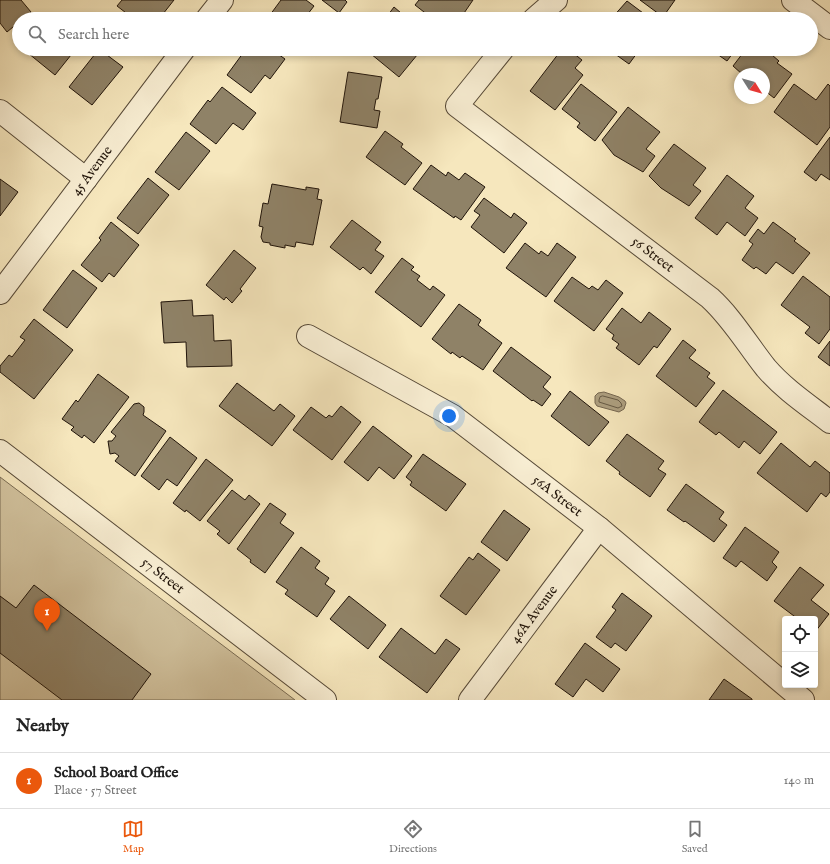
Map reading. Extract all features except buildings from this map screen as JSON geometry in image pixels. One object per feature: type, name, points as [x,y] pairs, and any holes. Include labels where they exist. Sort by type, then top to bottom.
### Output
[{"type":"street","points":[[213,12],[222,0]]},
{"type":"street","points":[[542,12],[556,0]]},
{"type":"street","points":[[793,0],[809,12]]},
{"type":"street","points":[[818,19],[830,28]]},
{"type":"street","name":"45 Avenue","points":[[0,293],[179,56]]},
{"type":"street","name":"56 Street","points":[[497,56],[457,106],[710,298],[730,319],[766,368],[781,383],[830,422]]},
{"type":"street","points":[[0,111],[86,179]]},
{"type":"street","name":"56A Street","points":[[308,336],[453,416],[599,528],[803,700]]},
{"type":"street","name":"57 Street","points":[[0,451],[325,700]]},
{"type":"street","name":"46A Avenue","points":[[470,700],[599,528]]},
{"type":"shaded area","points":[[0,477],[295,700],[0,700]]},
{"type":"water","points":[[604,392],[619,397],[625,401],[626,403],[624,409],[619,412],[597,406],[595,403],[595,396],[598,393]]},
{"type":"place","name":"School Board Office","points":[[47,631]]}]
